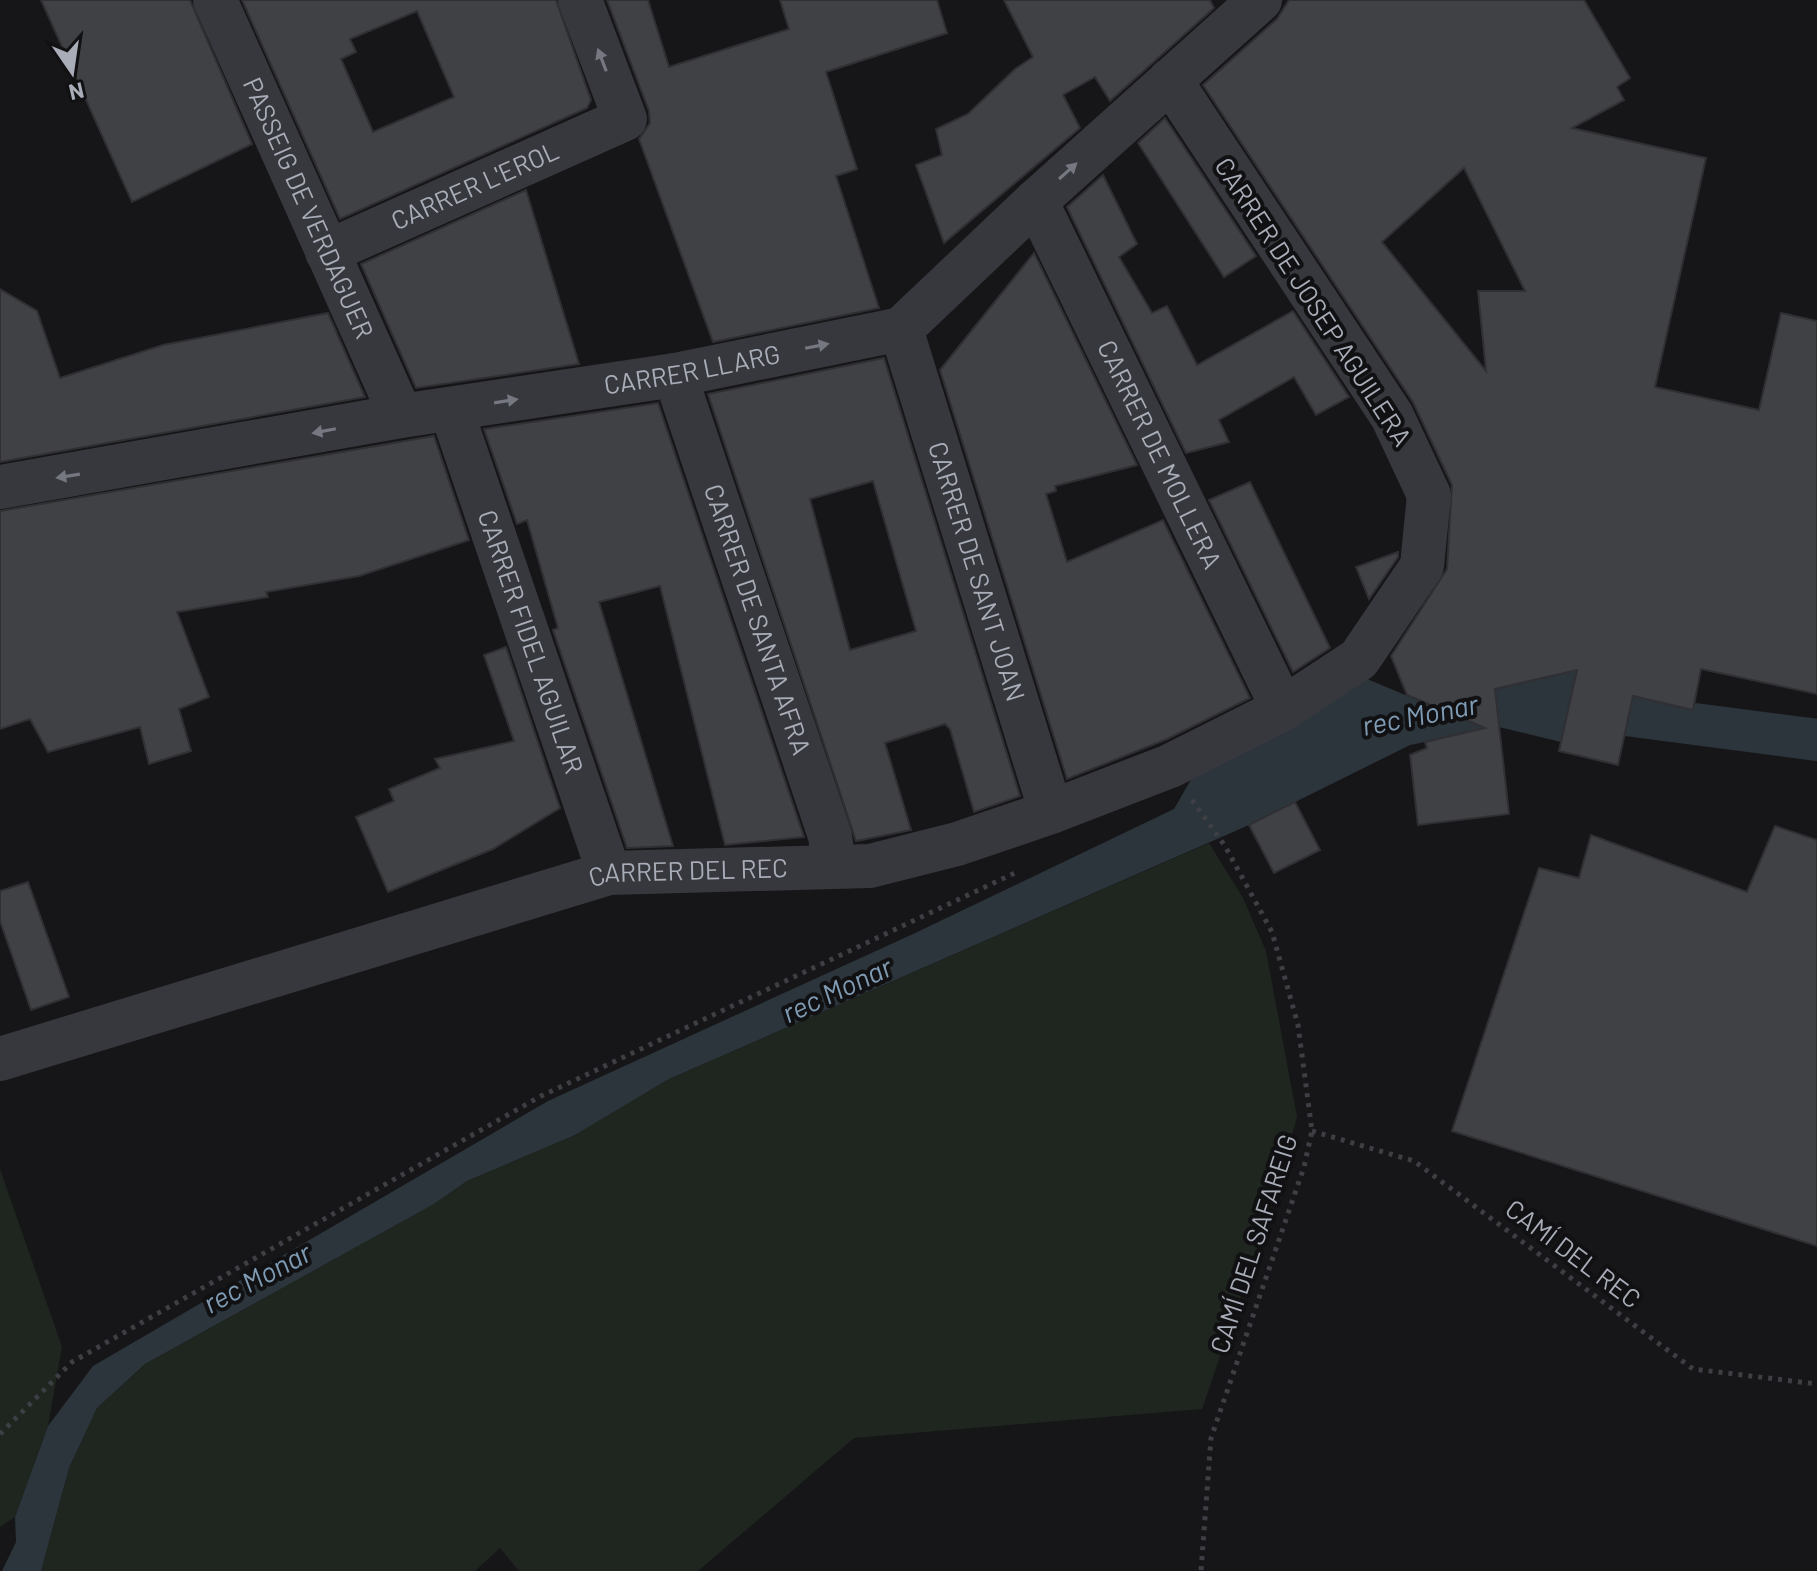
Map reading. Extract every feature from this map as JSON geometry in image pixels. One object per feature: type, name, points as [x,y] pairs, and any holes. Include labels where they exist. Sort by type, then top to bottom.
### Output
[{"type":"street","name":"PASSEIG DE VERDAGUER","points":[[215,0],[401,416]]},
{"type":"street","name":"CARRER L'EROL","points":[[327,252],[625,119],[580,0]]},
{"type":"street","points":[[901,329],[1255,1]]},
{"type":"street","name":"CARRER DE JOSEP AGUILERA","points":[[1170,80],[1392,416],[1429,495],[1422,566],[1359,659]]},
{"type":"street","name":"CARRER DE MOLLERA","points":[[1036,201],[1283,709]]},
{"type":"street","name":"CARRER LLARG","points":[[0,487],[401,416],[675,375],[901,329]]},
{"type":"street","name":"CARRER DE SANT JOAN","points":[[901,329],[1043,796],[1051,812]]},
{"type":"street","name":"CARRER DE SANTA AFRA","points":[[675,375],[830,836],[834,867]]},
{"type":"street","name":"CARRER FIDEL AGUILAR","points":[[451,409],[609,873]]},
{"type":"street","name":"CARRER DEL REC","points":[[0,1059],[609,873],[870,866],[957,844],[1170,766],[1283,709],[1359,659]]},
{"type":"path","name":"CAMÍ DEL SAFAREIG","points":[[1187,792],[1225,846],[1272,932],[1298,1025],[1312,1131],[1304,1167],[1211,1438],[1201,1571]]},
{"type":"path","points":[[0,1434],[72,1362],[541,1096],[1029,866]]},
{"type":"path","name":"CAMÍ DEL REC","points":[[1312,1131],[1414,1161],[1693,1369],[1817,1384]]},
{"type":"shaded area","points":[[1209,843],[1243,898],[1266,951],[1297,1117],[1275,1197],[1202,1409],[854,1438],[698,1571],[519,1571],[500,1548],[475,1571],[41,1571],[69,1468],[97,1408],[145,1364],[434,1204],[467,1181],[575,1135],[669,1079]]},
{"type":"shaded area","points":[[0,1169],[62,1347],[48,1426],[15,1517],[0,1527]]},
{"type":"water","points":[[1577,670],[1561,742],[1499,727],[1410,745],[1249,825],[669,1079],[575,1135],[467,1181],[434,1204],[145,1364],[97,1408],[69,1468],[41,1571],[2,1571],[16,1542],[15,1517],[48,1426],[93,1366],[548,1101],[913,934],[1174,809],[1197,769],[1360,676],[1429,705]]},
{"type":"building","points":[[41,0],[190,0],[252,144],[132,202]]},
{"type":"building","points":[[242,0],[556,0],[591,100],[587,108],[340,219]],"holes":[[[417,11],[454,97],[373,132],[341,59],[356,52],[350,39]]]},
{"type":"building","points":[[607,0],[648,0],[669,67],[789,29],[780,0],[937,0],[947,33],[826,72],[857,169],[836,176],[879,308],[713,342],[639,139],[650,123],[649,111]]},
{"type":"building","points":[[1004,0],[1210,0],[1214,8],[1110,101],[1095,77],[1063,95],[1080,128],[944,243],[916,165],[942,155],[936,129],[968,114],[1015,69],[1033,57]]},
{"type":"building","points":[[1289,0],[1584,0],[1630,78],[1617,87],[1624,100],[1572,128],[1706,158],[1655,387],[1759,410],[1781,313],[1817,321],[1817,694],[1701,669],[1693,710],[1633,696],[1618,765],[1559,751],[1577,670],[1495,689],[1509,814],[1418,825],[1410,755],[1427,748],[1425,742],[1485,728],[1407,695],[1391,656],[1447,569],[1452,485],[1413,402],[1203,85],[1277,19]],"holes":[[[1464,168],[1525,291],[1478,291],[1486,371],[1382,242]]]},
{"type":"building","points":[[1165,118],[1256,256],[1224,277],[1138,143]]},
{"type":"building","points":[[1103,175],[1137,244],[1119,257],[1152,313],[1167,306],[1197,365],[1293,311],[1349,397],[1316,415],[1294,377],[1219,420],[1229,442],[1186,453],[1067,207]]},
{"type":"building","points":[[526,190],[579,364],[416,388],[361,264]]},
{"type":"building","points":[[1034,253],[1137,465],[1055,486],[1056,491],[1046,494],[1067,562],[1163,520],[1250,698],[1167,739],[1067,779],[940,370]]},
{"type":"building","points":[[0,289],[37,311],[60,378],[163,345],[328,313],[365,397],[0,462]]},
{"type":"building","points":[[884,358],[1020,796],[974,812],[950,729],[945,724],[885,743],[911,830],[856,841],[708,394]],"holes":[[[873,481],[916,631],[850,650],[810,499]]]},
{"type":"building","points":[[658,403],[804,837],[725,845],[660,586],[599,602],[673,846],[627,848],[553,630],[558,628],[527,520],[517,524],[484,429]]},
{"type":"building","points":[[434,436],[469,540],[359,576],[266,592],[268,597],[177,612],[209,697],[179,709],[191,751],[149,764],[140,727],[48,752],[30,719],[0,729],[0,511]]},
{"type":"building","points":[[1250,482],[1330,648],[1293,672],[1209,500]]},
{"type":"building","points":[[1398,552],[1398,557],[1369,599],[1356,567]]},
{"type":"building","points":[[506,647],[560,808],[493,849],[388,892],[356,817],[394,801],[389,789],[440,768],[435,759],[514,741],[484,655]]},
{"type":"building","points":[[1295,802],[1320,850],[1274,873],[1249,825]]},
{"type":"building","points":[[1775,826],[1817,840],[1817,1246],[1452,1131],[1539,868],[1579,878],[1591,835],[1747,892]]},
{"type":"building","points":[[28,882],[69,997],[31,1010],[0,921],[0,891]]},
{"type":"waterway","name":"rec Monar","points":[[1572,708],[1817,740]]}]
